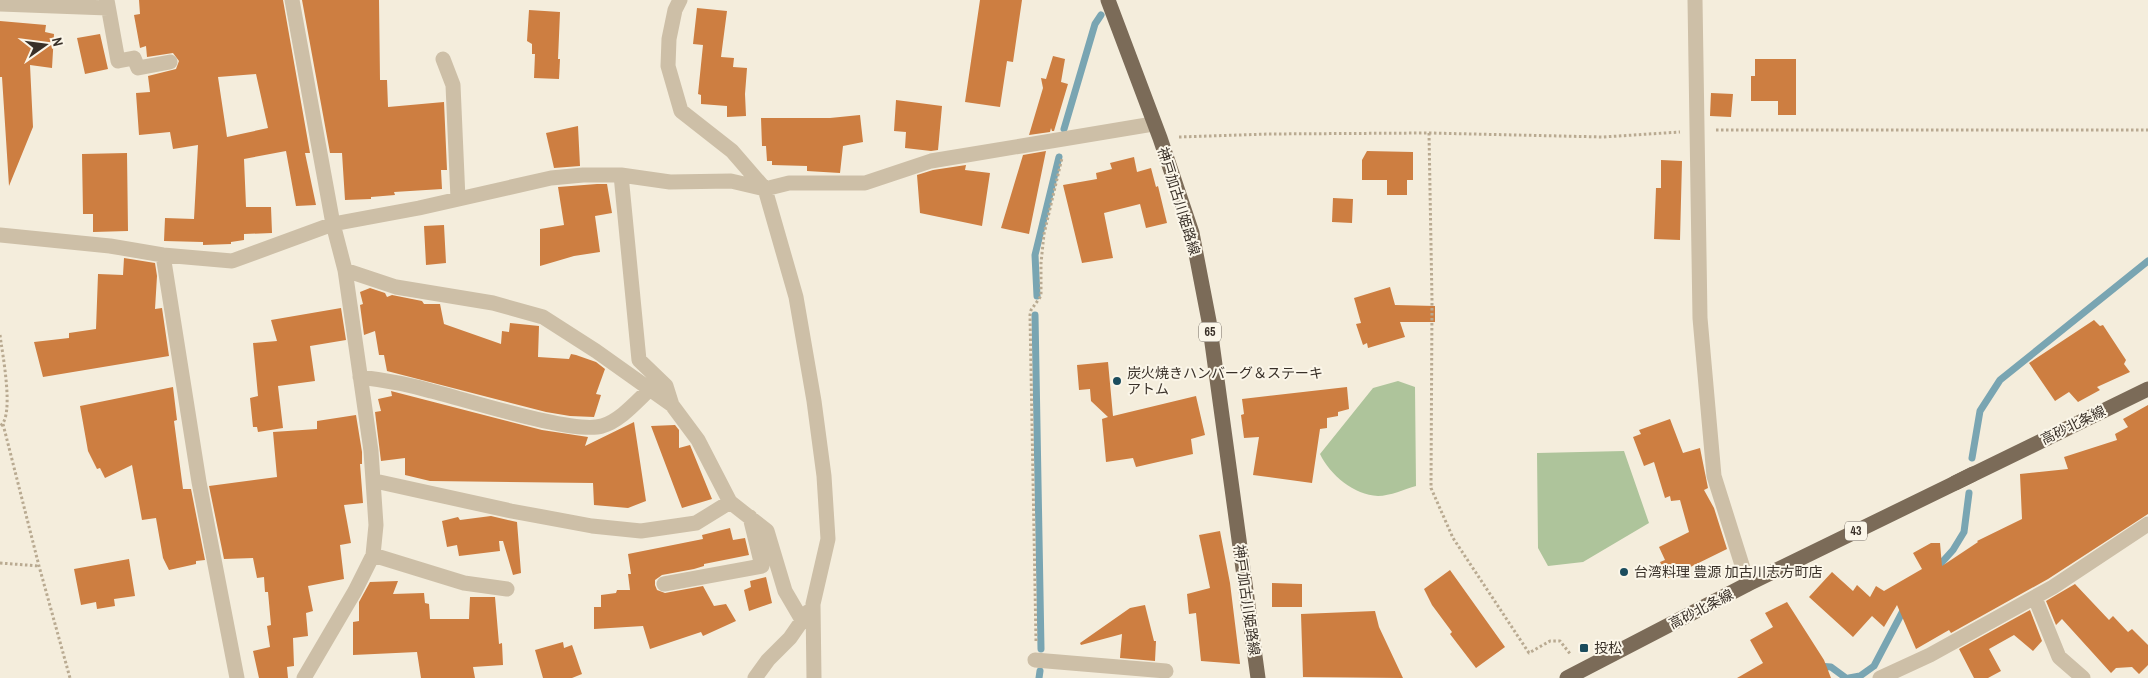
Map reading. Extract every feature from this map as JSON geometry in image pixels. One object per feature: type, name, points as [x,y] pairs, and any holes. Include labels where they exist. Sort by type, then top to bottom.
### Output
[{"type":"main road","name":"神戸加古川姫路線","points":[[1108,0],[1192,233],[1209,322],[1258,678]]},
{"type":"main road","name":"高砂北条線","points":[[1567,678],[1585,674],[1748,584],[2148,388]]},
{"type":"main road","points":[[1955,483],[1973,474]]},
{"type":"street","points":[[292,0],[333,224],[345,270],[375,482],[376,525],[373,555],[356,591],[304,678]]},
{"type":"street","points":[[680,0],[675,10],[668,66],[681,111],[732,151],[765,189],[796,297],[814,401],[824,476],[828,539],[813,604],[814,678]]},
{"type":"street","points":[[1695,0],[1700,318],[1714,476],[1748,584]]},
{"type":"street","points":[[0,4],[108,4],[118,61],[134,58],[138,68],[170,62]]},
{"type":"street","points":[[443,59],[452,85],[458,199]]},
{"type":"street","points":[[0,235],[110,246],[163,255],[232,260],[333,224],[551,178],[583,174],[621,175],[670,182],[731,181],[765,189],[788,184],[864,183],[931,161],[1067,138],[1156,131]]},
{"type":"street","points":[[621,175],[638,360],[666,386],[672,405]]},
{"type":"street","points":[[163,255],[199,482],[237,678]]},
{"type":"street","points":[[345,270],[396,287],[493,303],[543,317],[596,351],[672,405],[698,440],[730,502],[767,531],[785,591],[802,620]]},
{"type":"street","points":[[360,377],[428,390],[575,427],[592,428],[614,421],[650,389]]},
{"type":"street","points":[[375,482],[592,526],[641,531],[696,523],[730,502]]},
{"type":"street","points":[[664,584],[762,566],[750,518]]},
{"type":"street","points":[[1880,678],[1930,655],[2035,598],[2148,524]]},
{"type":"street","points":[[373,555],[464,583],[508,589]]},
{"type":"street","points":[[2035,598],[2059,657],[2082,678]]},
{"type":"street","points":[[755,678],[768,660],[790,638],[813,604]]},
{"type":"street","points":[[1040,661],[1166,671]]},
{"type":"path","points":[[1156,131],[1268,134],[1428,133],[1603,137],[1698,131],[2148,130]]},
{"type":"path","points":[[1428,133],[1432,301],[1431,488],[1453,538],[1529,653],[1550,640],[1560,641],[1585,674]]},
{"type":"path","points":[[1040,661],[1036,590],[1031,310],[1041,296],[1041,263],[1044,234],[1067,138]]},
{"type":"path","points":[[0,335],[8,403],[6,418],[2,425],[70,678]]},
{"type":"path","points":[[0,563],[39,566]]},
{"type":"green space","points":[[1398,381],[1415,387],[1416,486],[1387,495],[1369,495],[1352,488],[1336,476],[1320,454],[1373,388]]},
{"type":"green space","points":[[1624,451],[1649,523],[1583,562],[1548,566],[1538,548],[1537,453]]},
{"type":"building","points":[[139,0],[283,0],[310,153],[305,153],[316,205],[296,206],[286,151],[244,159],[246,207],[271,207],[272,233],[244,234],[244,240],[231,242],[231,244],[203,245],[203,242],[164,241],[165,218],[194,219],[198,145],[173,149],[170,132],[139,135],[136,93],[150,92],[148,76],[176,69],[179,61],[173,53],[147,57],[146,46],[140,48],[134,15],[140,14]],"holes":[[[256,74],[268,128],[227,137],[218,77]]]},
{"type":"building","points":[[302,0],[379,0],[380,80],[387,80],[388,107],[444,102],[447,170],[441,170],[442,189],[394,192],[395,195],[371,197],[371,199],[345,200],[342,153],[330,153]]},
{"type":"building","points":[[980,0],[1022,0],[1013,62],[1007,61],[1000,107],[965,102]]},
{"type":"building","points":[[697,8],[727,11],[721,57],[734,58],[733,67],[747,68],[746,116],[727,117],[727,106],[701,104],[701,95],[698,94],[703,45],[693,44]]},
{"type":"building","points":[[529,10],[560,12],[559,79],[534,78],[535,54],[532,54],[532,44],[527,41]]},
{"type":"building","points":[[0,21],[46,25],[45,32],[54,34],[52,68],[30,65],[33,127],[9,186],[2,77],[0,77]]},
{"type":"building","points":[[100,34],[108,69],[85,74],[77,38]]},
{"type":"building","points":[[1053,56],[1065,59],[1061,82],[1068,84],[1054,131],[1051,128],[1050,132],[1029,135],[1043,88],[1041,78],[1046,79]]},
{"type":"building","points":[[1755,59],[1796,59],[1796,115],[1778,115],[1778,101],[1751,101],[1751,76],[1755,76]]},
{"type":"building","points":[[1711,93],[1733,94],[1731,117],[1710,116]]},
{"type":"building","points":[[896,100],[942,106],[938,150],[905,148],[906,132],[894,131]]},
{"type":"building","points":[[860,115],[863,142],[843,146],[840,173],[807,171],[807,166],[772,165],[772,161],[767,161],[766,146],[762,146],[761,118],[830,118]]},
{"type":"building","points":[[578,126],[580,166],[554,168],[546,133]]},
{"type":"building","points":[[1046,151],[1029,234],[1001,228],[1023,155]]},
{"type":"building","points":[[1367,151],[1413,152],[1413,180],[1407,180],[1407,195],[1387,195],[1387,180],[1362,180],[1362,160]]},
{"type":"building","points":[[127,153],[128,231],[93,232],[93,214],[83,214],[82,154]]},
{"type":"building","points":[[1134,157],[1137,172],[1151,168],[1156,187],[1158,186],[1167,223],[1146,228],[1140,204],[1104,213],[1113,258],[1082,263],[1063,185],[1097,179],[1096,173],[1112,169],[1110,163]]},
{"type":"building","points":[[1661,160],[1682,161],[1680,240],[1654,239],[1656,188],[1661,188]]},
{"type":"building","points":[[966,165],[965,170],[990,173],[982,226],[920,213],[917,175],[933,170]]},
{"type":"building","points":[[607,184],[612,213],[595,216],[600,252],[574,256],[540,266],[540,229],[564,225],[558,187]]},
{"type":"building","points":[[1333,198],[1353,199],[1352,223],[1332,222]]},
{"type":"building","points":[[444,225],[446,263],[426,265],[424,226]]},
{"type":"building","points":[[124,258],[155,263],[157,276],[155,309],[162,308],[169,356],[43,377],[34,342],[69,338],[69,333],[96,329],[98,274],[123,275]]},
{"type":"building","points":[[1390,287],[1395,305],[1435,306],[1435,322],[1400,322],[1405,337],[1368,348],[1367,343],[1363,345],[1356,324],[1361,323],[1354,298]]},
{"type":"building","points":[[370,288],[385,293],[387,297],[392,295],[422,301],[424,304],[440,304],[444,324],[501,344],[502,331],[509,332],[510,323],[539,326],[538,357],[569,359],[571,354],[596,362],[605,369],[596,394],[601,395],[594,417],[546,412],[387,371],[384,355],[379,355],[375,331],[364,335],[360,305],[363,304],[360,292]]},
{"type":"building","points":[[341,308],[346,340],[310,346],[315,381],[278,386],[283,428],[258,432],[257,427],[253,427],[250,398],[258,396],[253,343],[277,341],[271,320]]},
{"type":"building","points":[[2094,320],[2100,326],[2103,325],[2126,360],[2124,364],[2130,372],[2097,387],[2100,390],[2078,402],[2069,392],[2055,401],[2029,363]]},
{"type":"building","points":[[1108,362],[1113,416],[1196,396],[1205,435],[1191,439],[1193,454],[1136,467],[1133,458],[1106,462],[1102,419],[1108,417],[1091,401],[1090,389],[1079,390],[1077,365]]},
{"type":"building","points":[[173,387],[177,420],[174,421],[183,489],[191,489],[205,560],[169,570],[163,558],[156,518],[142,520],[132,465],[105,478],[100,468],[97,469],[88,451],[80,406]]},
{"type":"building","points":[[1347,387],[1349,409],[1338,412],[1338,416],[1327,418],[1327,428],[1320,429],[1312,483],[1253,475],[1259,437],[1244,438],[1241,415],[1244,414],[1242,399]]},
{"type":"building","points":[[391,391],[542,430],[588,437],[585,446],[634,422],[646,501],[628,508],[594,505],[593,483],[430,481],[405,475],[405,458],[381,461],[375,412],[381,411],[378,399],[392,396]]},
{"type":"building","points":[[2148,405],[2148,514],[2048,579],[1951,633],[1949,630],[1916,649],[1897,605],[1884,627],[1872,616],[1853,637],[1809,597],[1832,572],[1853,591],[1857,585],[1870,597],[1876,586],[1884,591],[1922,569],[1913,553],[1931,543],[1940,543],[1942,566],[1977,541],[2022,519],[2020,474],[2068,469],[2064,457],[2117,440],[2115,434],[2128,427],[2123,419]]},
{"type":"building","points":[[356,415],[362,452],[362,464],[360,464],[363,503],[344,505],[351,543],[340,545],[344,579],[308,586],[313,611],[306,613],[308,636],[293,638],[294,666],[287,667],[288,678],[259,678],[253,651],[270,647],[267,626],[271,625],[268,592],[265,592],[264,577],[257,578],[253,558],[224,559],[209,486],[277,477],[273,432],[317,429],[317,421]]},
{"type":"building","points":[[1670,419],[1683,453],[1700,448],[1708,488],[1704,490],[1714,508],[1727,549],[1668,578],[1660,562],[1665,560],[1659,547],[1689,532],[1680,500],[1671,501],[1670,496],[1665,498],[1654,462],[1644,466],[1633,437],[1641,434],[1639,430]]},
{"type":"building","points":[[675,425],[679,430],[679,448],[690,445],[712,499],[682,508],[651,426]]},
{"type":"building","points":[[491,516],[517,522],[521,573],[513,575],[503,541],[499,541],[500,551],[459,556],[457,545],[447,547],[442,521],[458,517],[460,520]]},
{"type":"building","points":[[730,528],[733,540],[745,538],[749,555],[662,575],[655,580],[655,585],[657,590],[665,593],[703,586],[714,606],[726,604],[736,621],[703,636],[701,632],[650,649],[643,626],[594,629],[594,607],[601,607],[601,595],[616,593],[617,590],[630,590],[628,574],[631,574],[628,554],[703,539],[702,535]]},
{"type":"building","points":[[1220,531],[1230,583],[1240,664],[1201,661],[1196,613],[1189,614],[1187,594],[1210,588],[1199,535]]},
{"type":"building","points":[[129,559],[135,596],[114,599],[115,606],[97,609],[96,602],[81,605],[74,569]]},
{"type":"building","points":[[1450,570],[1505,647],[1476,668],[1450,634],[1452,632],[1432,605],[1424,589]]},
{"type":"building","points":[[766,577],[772,603],[749,611],[744,590],[751,587],[750,581]]},
{"type":"building","points":[[398,581],[393,594],[424,593],[425,603],[429,604],[430,619],[469,619],[470,597],[495,597],[499,644],[502,643],[503,665],[473,667],[475,678],[421,678],[417,652],[353,655],[353,622],[359,621],[359,602],[370,582]]},
{"type":"building","points":[[1272,583],[1302,584],[1302,607],[1272,607]]},
{"type":"building","points":[[2075,584],[2109,620],[2113,616],[2128,632],[2132,629],[2148,645],[2148,665],[2139,674],[2132,667],[2116,668],[2111,673],[2062,619],[2056,625],[2046,601]]},
{"type":"building","points":[[1787,602],[1824,660],[1831,678],[1737,678],[1763,663],[1750,640],[1773,627],[1765,613]]},
{"type":"building","points":[[1145,605],[1154,641],[1156,641],[1155,661],[1120,658],[1122,634],[1081,645],[1080,643],[1130,608]]},
{"type":"building","points":[[2030,610],[2042,641],[2033,651],[2014,635],[1989,649],[2001,671],[1988,678],[1974,678],[1959,649]]},
{"type":"building","points":[[1375,611],[1379,627],[1403,678],[1303,677],[1301,614]]},
{"type":"building","points":[[563,642],[564,648],[572,645],[582,674],[572,678],[543,678],[535,650]]},
{"type":"waterway","points":[[1064,129],[1095,24],[1101,15]]},
{"type":"waterway","points":[[1037,296],[1035,255],[1059,157]]},
{"type":"waterway","points":[[1972,458],[1980,411],[2000,380],[2148,261]]},
{"type":"waterway","points":[[1035,315],[1041,649]]},
{"type":"waterway","points":[[1935,570],[1953,550],[1964,532],[1969,493]]},
{"type":"waterway","points":[[1849,678],[1860,676],[1874,666],[1905,607]]},
{"type":"waterway","points":[[1818,666],[1831,667],[1846,678]]},
{"type":"waterway","points":[[1039,678],[1040,671]]},
{"type":"place","name":"炭火焼きハンバーグ＆ステーキ アトム","points":[[1117,381]]},
{"type":"place","name":"台湾料理 豊源 加古川志方町店","points":[[1624,572]]},
{"type":"place","name":"投松","points":[[1584,648]]}]
